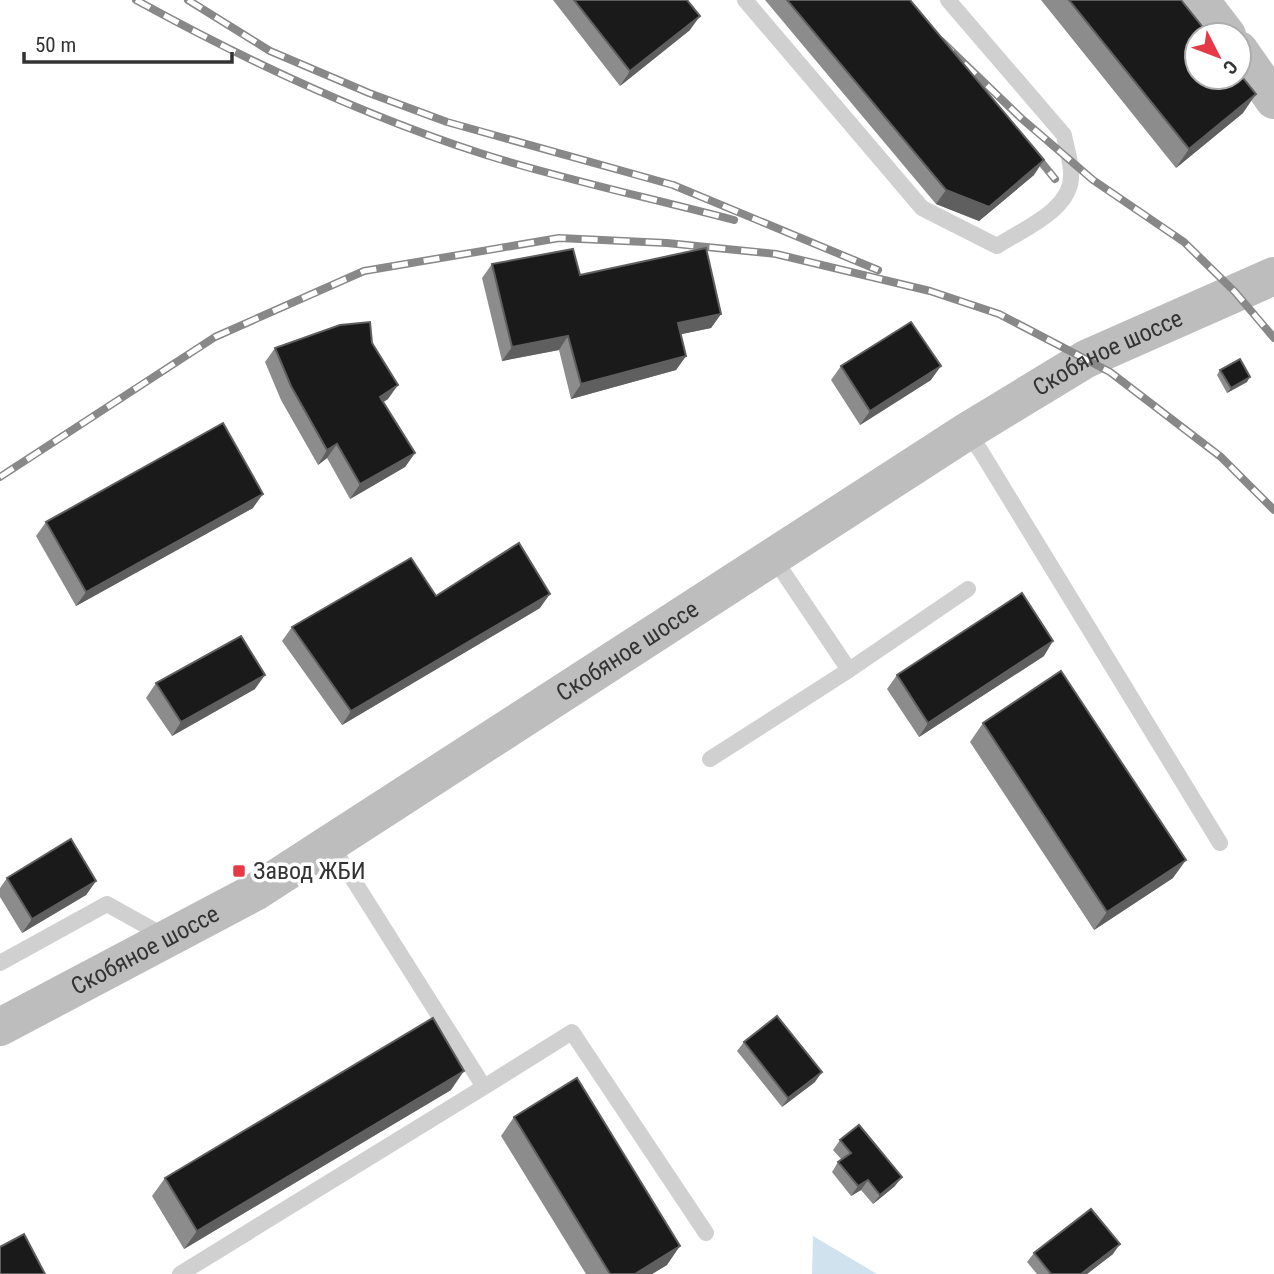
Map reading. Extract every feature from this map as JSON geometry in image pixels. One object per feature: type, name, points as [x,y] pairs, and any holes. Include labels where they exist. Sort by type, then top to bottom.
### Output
[{"type":"main road","points":[[1200,0],[1216,21]]},
{"type":"main road","points":[[1253,70],[1274,100]]},
{"type":"main road","name":"Скобяное шоссе","points":[[0,1027],[255,892],[966,432],[1086,359],[1269,274]]},
{"type":"lane","points":[[745,0],[922,208],[997,246],[1062,202],[1072,175],[1064,135],[948,0]]},
{"type":"lane","points":[[966,432],[980,450],[1220,844]]},
{"type":"lane","points":[[773,557],[849,670]]},
{"type":"lane","points":[[710,759],[849,670],[968,589]]},
{"type":"lane","points":[[330,843],[484,1087]]},
{"type":"lane","points":[[0,963],[107,904],[168,938]]},
{"type":"lane","points":[[180,1274],[572,1032],[706,1233]]},
{"type":"water","points":[[813,1236],[877,1274],[812,1274]]},
{"type":"building","points":[[574,0],[687,0],[700,16],[630,71]]},
{"type":"building","points":[[787,0],[910,0],[1044,160],[989,207],[946,190]]},
{"type":"building","points":[[1069,0],[1181,0],[1198,21],[1183,21],[1183,91],[1253,90],[1256,94],[1189,149]]},
{"type":"building","points":[[706,248],[721,314],[678,323],[686,356],[581,384],[568,336],[512,347],[492,264],[573,249],[580,275]]},
{"type":"building","points":[[370,322],[372,343],[398,385],[380,397],[415,453],[360,484],[337,444],[327,450],[291,386],[275,348],[340,325]]},
{"type":"building","points":[[911,322],[941,366],[870,411],[841,366]]},
{"type":"building","points":[[1240,359],[1250,377],[1231,388],[1220,370]]},
{"type":"building","points":[[223,423],[263,494],[86,592],[46,522]]},
{"type":"building","points":[[519,543],[550,594],[351,711],[292,627],[411,558],[436,596]]},
{"type":"building","points":[[1022,593],[1053,641],[928,723],[897,675]]},
{"type":"building","points":[[241,636],[265,675],[181,722],[156,683]]},
{"type":"building","points":[[1061,671],[1186,860],[1107,912],[983,723]]},
{"type":"building","points":[[71,839],[96,881],[32,919],[7,878]]},
{"type":"building","points":[[777,1016],[822,1072],[788,1098],[744,1042]]},
{"type":"building","points":[[433,1018],[464,1071],[197,1231],[165,1178]]},
{"type":"building","points":[[577,1078],[680,1246],[635,1274],[610,1274],[514,1117]]},
{"type":"building","points":[[859,1125],[902,1177],[880,1195],[868,1180],[858,1186],[838,1162],[851,1153],[840,1140]]},
{"type":"building","points":[[1091,1209],[1120,1244],[1081,1274],[1051,1274],[1034,1253]]},
{"type":"building","points":[[24,1234],[45,1274],[0,1274],[0,1247]]},
{"type":"railway","points":[[136,0],[306,85],[438,139],[545,172],[734,220]]},
{"type":"railway","points":[[188,0],[270,51],[369,93],[447,122],[673,185],[878,270]]},
{"type":"railway","points":[[941,41],[1021,118],[1093,180],[1184,242],[1235,292],[1274,338]]},
{"type":"railway","points":[[1029,147],[1055,179]]},
{"type":"railway","points":[[0,477],[215,337],[364,271],[559,238],[667,243],[776,254],[930,291],[999,314],[1110,372],[1221,457],[1274,510]]},
{"type":"place","name":"Завод ЖБИ","points":[[239,871]]}]
